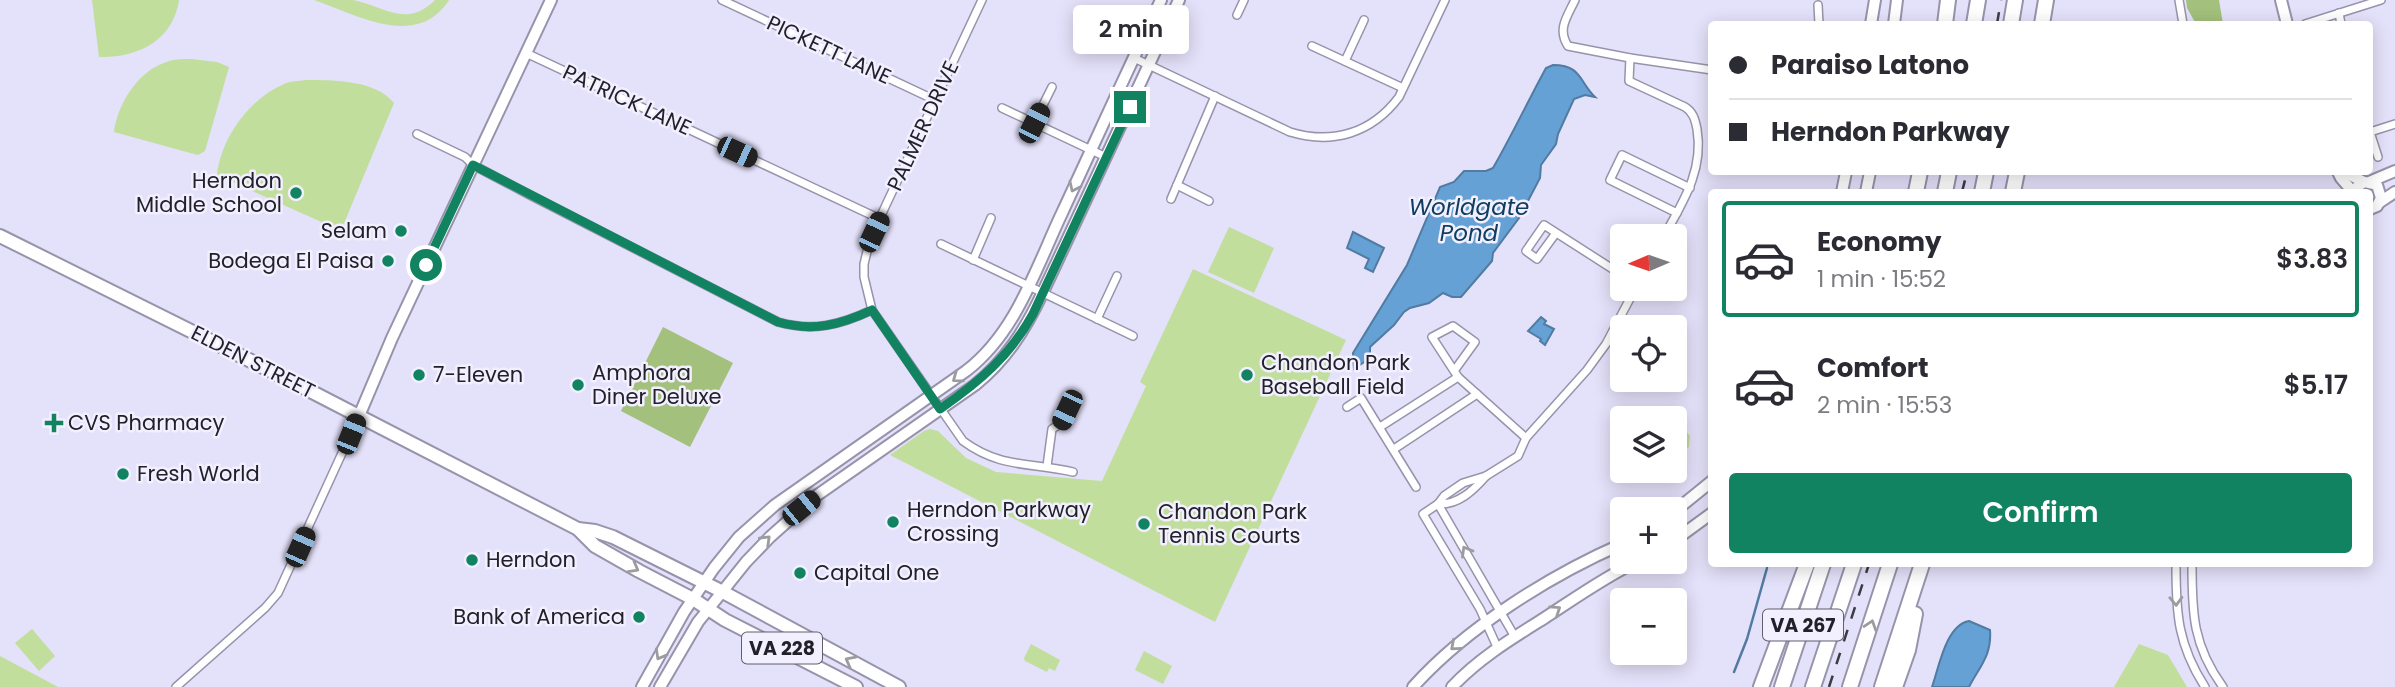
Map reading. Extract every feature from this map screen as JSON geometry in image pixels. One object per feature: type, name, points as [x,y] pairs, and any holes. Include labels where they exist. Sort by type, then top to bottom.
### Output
[{"type":"highway","points":[[1945,21],[1948,0]]},
{"type":"highway","points":[[1975,21],[1979,0]]},
{"type":"highway","points":[[2012,21],[2015,0]]},
{"type":"highway","points":[[2042,21],[2046,0]]},
{"type":"highway","points":[[1761,687],[1806,567]]},
{"type":"highway","name":"VA 267","points":[[1782,687],[1822,567]]},
{"type":"highway","points":[[1813,687],[1853,567]]},
{"type":"highway","points":[[1850,687],[1890,567]]},
{"type":"highway","points":[[1882,687],[1923,567]]},
{"type":"highway","points":[[1895,687],[1908,650],[1923,567]]},
{"type":"main road","points":[[359,416],[392,338],[551,0]]},
{"type":"main road","points":[[642,687],[704,583],[728,550],[761,516],[976,364],[994,346],[1027,287],[1161,0]]},
{"type":"main road","points":[[660,687],[708,609],[758,548],[801,508],[984,377],[1019,339],[1179,0]]},
{"type":"main road","points":[[1872,21],[1875,0]]},
{"type":"main road","points":[[1894,21],[1897,0]]},
{"type":"main road","points":[[2281,0],[2286,21]]},
{"type":"main road","points":[[2356,189],[2395,171]]},
{"type":"main road","points":[[2340,175],[2351,189]]},
{"type":"main road","points":[[2351,175],[2380,189],[2380,202]]},
{"type":"main road","points":[[2373,207],[2395,192]]},
{"type":"main road","name":"ELDEN STREET","points":[[0,236],[578,529],[613,537],[721,591],[899,687]]},
{"type":"main road","points":[[1687,501],[1708,484]]},
{"type":"main road","points":[[1687,531],[1708,516]]},
{"type":"main road","name":"ELDEN STREET","points":[[578,529],[595,546],[856,687]]},
{"type":"main road","points":[[1413,687],[1470,633],[1572,569],[1610,550]]},
{"type":"main road","points":[[1452,687],[1477,664],[1515,637],[1614,574]]},
{"type":"street","name":"PICKETT LANE","points":[[722,0],[935,100]]},
{"type":"street","name":"PALMER DRIVE","points":[[982,0],[870,239],[864,264],[866,291],[872,310],[963,441],[986,456],[1014,464],[1047,466],[1073,472]]},
{"type":"street","points":[[1237,15],[1244,0]]},
{"type":"street","points":[[1135,58],[1290,132],[1331,138],[1370,125],[1390,108],[1403,88],[1445,0]]},
{"type":"street","points":[[1575,0],[1562,29],[1562,37],[1568,46],[1708,69]]},
{"type":"street","points":[[2179,0],[2182,21]]},
{"type":"street","points":[[2314,21],[2381,0]]},
{"type":"street","points":[[1818,5],[1819,21]]},
{"type":"street","points":[[2339,13],[2341,21]]},
{"type":"street","points":[[1345,61],[1364,20]]},
{"type":"street","points":[[1312,46],[1403,88]]},
{"type":"street","name":"PATRICK LANE","points":[[526,53],[880,219]]},
{"type":"street","points":[[1630,58],[1629,81],[1692,111],[1696,120],[1700,147],[1698,167],[1671,224]]},
{"type":"street","points":[[1034,123],[1052,87]]},
{"type":"street","points":[[1171,199],[1215,96]]},
{"type":"street","points":[[1002,108],[1107,157]]},
{"type":"street","points":[[2373,131],[2395,124]]},
{"type":"street","points":[[417,134],[778,322],[800,327],[822,327],[850,320],[872,310]]},
{"type":"street","points":[[2373,141],[2378,157]]},
{"type":"street","points":[[1677,213],[1610,180],[1622,155],[1690,188]]},
{"type":"street","points":[[1177,185],[1209,201]]},
{"type":"street","points":[[973,260],[991,218]]},
{"type":"street","points":[[1556,233],[1537,259],[1526,251],[1544,225],[1610,267]]},
{"type":"street","points":[[941,244],[1133,336]]},
{"type":"street","points":[[1097,319],[1117,276]]},
{"type":"street","points":[[1499,649],[1423,514],[1463,483],[1486,476],[1518,456],[1527,438],[1587,370],[1606,344],[1629,301]]},
{"type":"street","points":[[1380,427],[1456,374],[1475,342],[1453,326],[1432,337],[1456,374],[1527,438]]},
{"type":"street","points":[[1394,449],[1477,394]]},
{"type":"street","points":[[1047,466],[1052,429],[1060,424],[1073,396]]},
{"type":"street","points":[[1347,407],[1362,398],[1416,487]]},
{"type":"street","points":[[176,687],[265,608],[278,593],[359,416]]},
{"type":"street","points":[[1438,504],[1452,505],[1477,487],[1486,476]]},
{"type":"street","points":[[1438,504],[1515,637]]},
{"type":"street","points":[[2176,567],[2180,636],[2205,687]]},
{"type":"street","points":[[2192,567],[2192,610],[2197,637],[2223,687]]},
{"type":"green space","points":[[92,0],[179,0],[169,26],[151,44],[127,54],[99,57]]},
{"type":"green space","points":[[314,0],[353,0],[404,14],[424,9],[435,0],[449,0],[436,15],[420,23],[404,26],[367,20]]},
{"type":"green space","points":[[2186,0],[2219,0],[2222,21],[2194,21]]},
{"type":"green space","points":[[191,59],[217,62],[229,67],[205,151],[198,155],[114,132],[124,101],[145,74],[167,62]]},
{"type":"green space","points":[[306,80],[341,81],[365,86],[386,95],[394,103],[345,221],[342,227],[337,229],[217,175],[224,147],[248,110],[259,99],[284,84]]},
{"type":"green space","points":[[1229,227],[1274,248],[1254,293],[1208,272]]},
{"type":"green space","points":[[1193,269],[1346,340],[1215,622],[890,455],[930,429],[938,431],[966,458],[996,472],[1102,481],[1146,386],[1140,382]]},
{"type":"green space","points":[[663,327],[733,363],[690,447],[621,411]]},
{"type":"green space","points":[[1687,433],[1690,436],[1687,449]]},
{"type":"green space","points":[[32,629],[55,656],[39,671],[15,643]]},
{"type":"green space","points":[[1031,644],[1060,660],[1055,671],[1049,668],[1047,672],[1025,661]]},
{"type":"green space","points":[[2139,644],[2168,655],[2187,687],[2114,687]]},
{"type":"green space","points":[[1144,651],[1172,666],[1163,684],[1135,670]]},
{"type":"green space","points":[[0,656],[58,687],[0,687]]},
{"type":"water","name":"Worldgate Pond","points":[[1553,65],[1575,71],[1595,97],[1585,95],[1574,99],[1556,144],[1541,165],[1540,178],[1519,218],[1493,253],[1492,261],[1461,297],[1443,293],[1429,303],[1404,312],[1370,347],[1370,358],[1354,369],[1353,353],[1407,265],[1440,187],[1454,182],[1464,171],[1486,171],[1493,168],[1546,68]]},
{"type":"water","points":[[1353,232],[1384,248],[1373,272],[1365,268],[1369,259],[1347,248]]},
{"type":"water","points":[[1541,317],[1546,321],[1544,324],[1554,329],[1545,345],[1528,331]]},
{"type":"water","points":[[1969,621],[1990,630],[1989,646],[1981,666],[1969,687],[1932,687],[1949,638],[1961,624]]},
{"type":"waterway","points":[[1734,672],[1747,639],[1767,568]]},
{"type":"railway","points":[[1998,21],[2001,0]]},
{"type":"railway","points":[[1963,189],[1966,175]]},
{"type":"railway","points":[[1829,687],[1868,567]]},
{"type":"place","name":"Herndon Middle School","points":[[296,193]]},
{"type":"place","name":"Selam","points":[[401,231]]},
{"type":"place","name":"Bodega El Paisa","points":[[388,261]]},
{"type":"place","name":"7-Eleven","points":[[419,375]]},
{"type":"place","name":"Chandon Park Baseball Field","points":[[1247,375]]},
{"type":"place","name":"Amphora Diner Deluxe","points":[[578,385]]},
{"type":"place","name":"CVS Pharmacy","points":[[54,423]]},
{"type":"place","name":"Fresh World","points":[[123,474]]},
{"type":"place","name":"Herndon Parkway Crossing","points":[[893,522]]},
{"type":"place","name":"Chandon Park Tennis Courts","points":[[1144,524]]},
{"type":"place","name":"Herndon","points":[[472,560]]},
{"type":"place","name":"Capital One","points":[[800,573]]},
{"type":"place","name":"Bank of America","points":[[639,617]]},
{"type":"route","points":[[426,265],[473,165],[778,322],[800,327],[822,327],[836,325],[872,310],[940,409],[984,377],[1019,339],[1130,107]]}]
